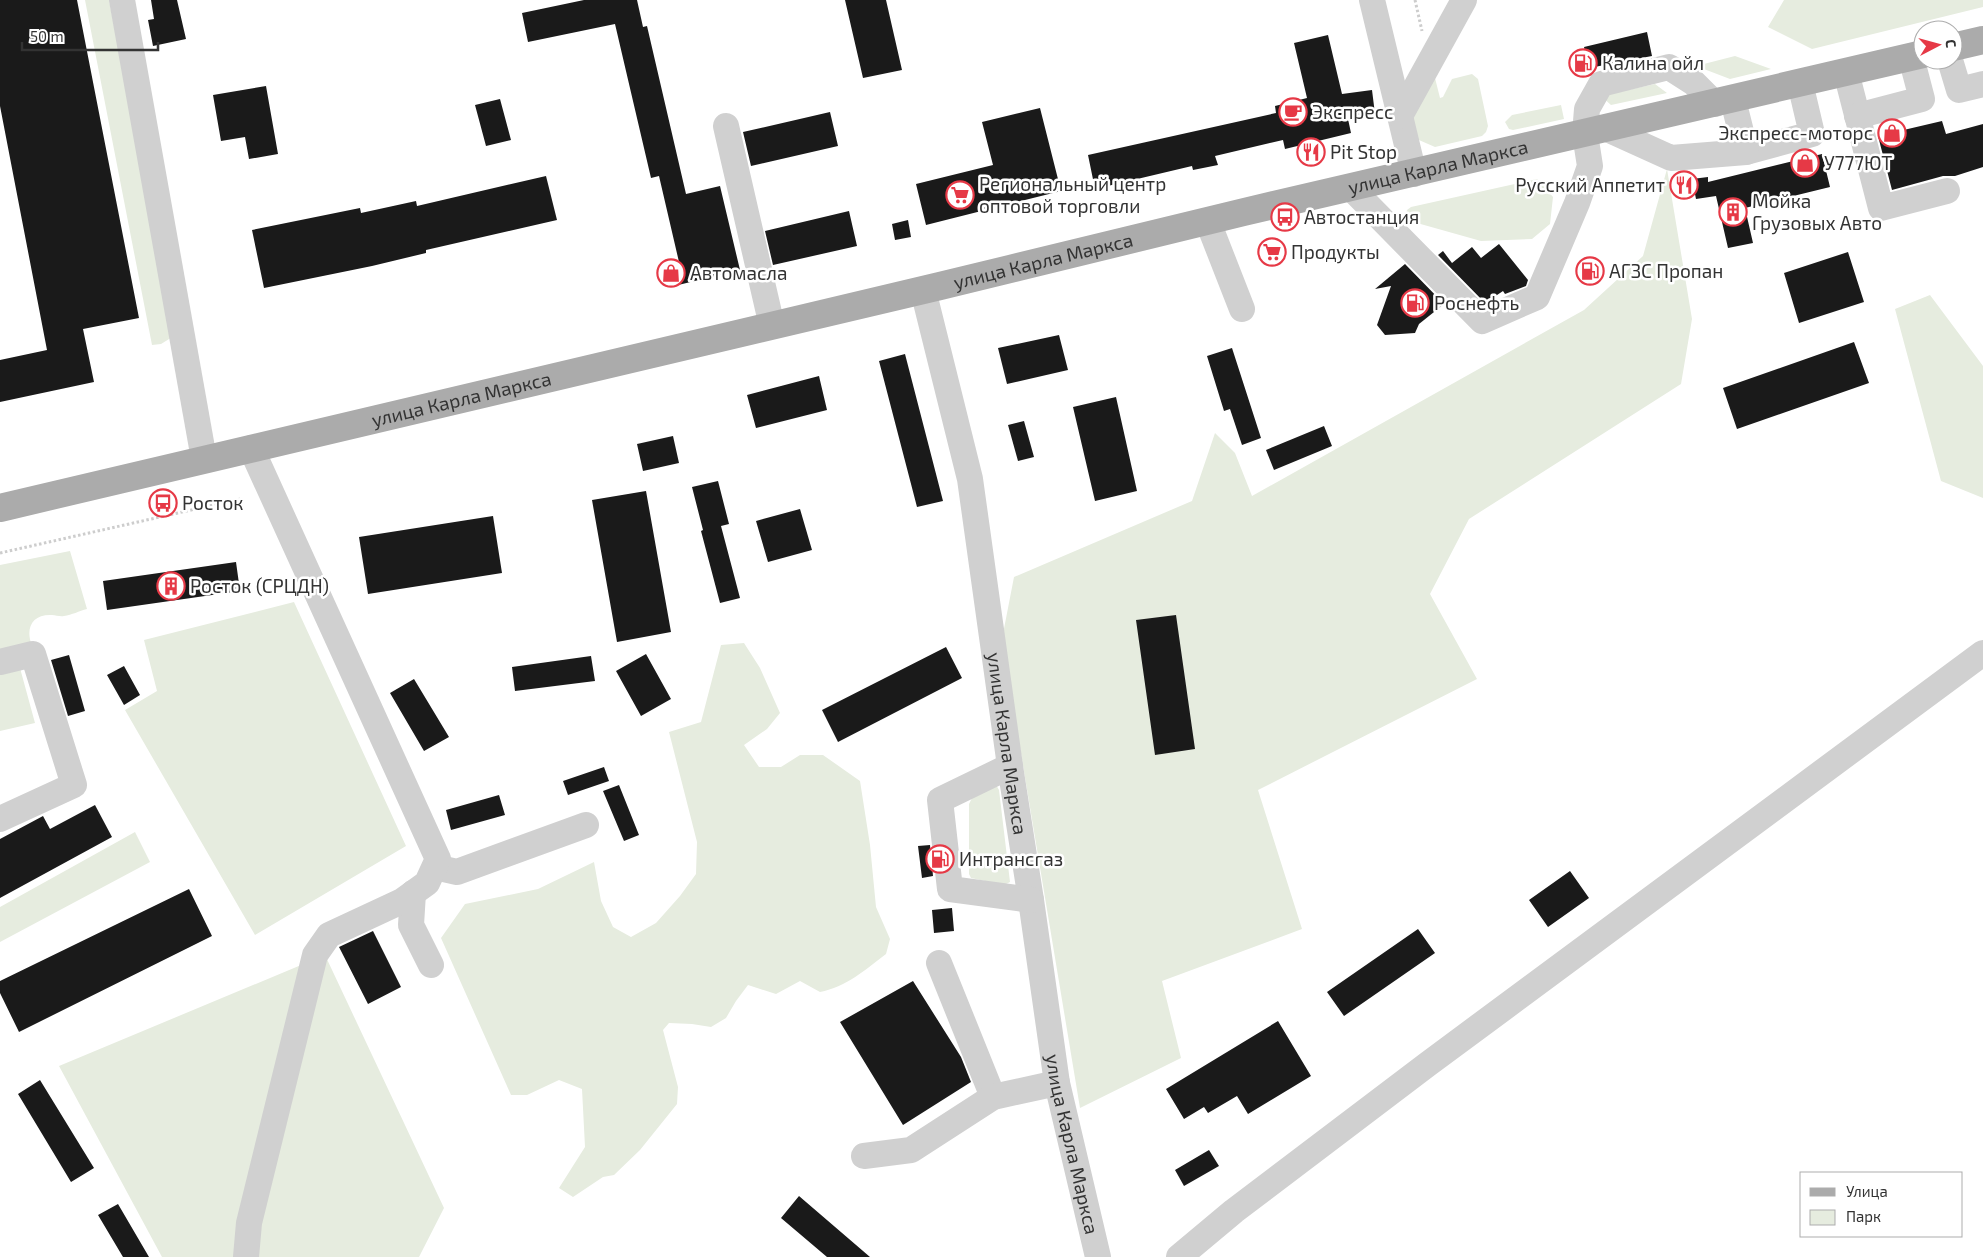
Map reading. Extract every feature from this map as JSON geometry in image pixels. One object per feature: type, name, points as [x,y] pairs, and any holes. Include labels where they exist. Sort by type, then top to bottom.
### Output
[{"type":"main road","points":[[1963,45],[1983,40]]},
{"type":"main road","name":"улица Карла Маркса","points":[[0,508],[1913,57]]},
{"type":"street","points":[[122,0],[204,459]]},
{"type":"street","points":[[1372,0],[1414,174]]},
{"type":"street","points":[[1400,116],[1464,0]]},
{"type":"street","points":[[1351,188],[1482,321],[1537,297],[1578,203],[1590,166],[1596,132],[1587,109],[1601,84],[1669,67],[1724,102],[1746,152]]},
{"type":"street","points":[[1857,116],[1922,99],[1919,70]]},
{"type":"street","points":[[1953,70],[1959,90],[1982,89]]},
{"type":"street","points":[[1846,72],[1881,208],[1947,191]]},
{"type":"street","points":[[1596,132],[1671,158],[1746,152],[1812,134],[1800,84]]},
{"type":"street","points":[[726,126],[772,326]]},
{"type":"street","points":[[1208,222],[1242,310]]},
{"type":"street","name":"улица Карла Маркса","points":[[923,290],[970,479],[1057,1083],[1098,1257]]},
{"type":"street","points":[[246,1257],[249,1223],[314,955],[329,935],[402,902],[414,893],[427,883],[438,860],[251,448]]},
{"type":"street","points":[[1179,1257],[1234,1211],[1428,1064],[1983,653]]},
{"type":"street","points":[[0,662],[33,654],[74,785],[0,819]]},
{"type":"street","points":[[1010,766],[940,800],[950,889],[1031,900]]},
{"type":"street","points":[[434,867],[457,872],[586,825]]},
{"type":"street","points":[[414,893],[411,925],[431,965]]},
{"type":"street","points":[[939,963],[993,1097]]},
{"type":"street","points":[[864,1156],[911,1150],[993,1097],[1057,1083]]},
{"type":"path","points":[[0,553],[240,499]]},
{"type":"green space","points":[[85,0],[109,0],[174,336],[161,344],[152,345]]},
{"type":"green space","points":[[1784,0],[1983,0],[1983,7],[1930,20],[1913,20],[1913,24],[1812,49],[1768,27]]},
{"type":"green space","points":[[1735,56],[1771,69],[1730,79],[1696,66]]},
{"type":"green space","points":[[1434,74],[1440,98],[1443,97],[1452,79],[1472,74],[1478,79],[1488,126],[1482,136],[1435,147],[1412,137],[1404,117]]},
{"type":"green space","points":[[1655,84],[1667,93],[1611,105],[1601,96]]},
{"type":"green space","points":[[1561,105],[1564,119],[1513,130],[1509,129],[1505,122],[1512,115]]},
{"type":"green space","points":[[1667,169],[1692,319],[1681,384],[1469,519],[1430,594],[1477,679],[1258,790],[1302,929],[1162,981],[1181,1058],[1080,1108],[1002,639],[1014,577],[1192,501],[1215,433],[1235,453],[1252,496],[1584,310],[1643,256]]},
{"type":"green space","points":[[1537,179],[1553,197],[1550,224],[1532,239],[1481,241],[1417,223],[1406,215],[1407,210],[1411,207]]},
{"type":"green space","points":[[1930,295],[1983,366],[1983,498],[1941,481],[1895,309]]},
{"type":"green space","points":[[70,551],[87,609],[64,616],[45,615],[39,617],[32,623],[30,628],[29,633],[32,646],[0,654],[0,565]]},
{"type":"green space","points":[[294,602],[406,846],[255,935],[125,710],[157,691],[144,640]]},
{"type":"green space","points":[[744,643],[760,668],[780,713],[767,729],[744,745],[759,767],[781,767],[800,755],[823,755],[860,781],[870,845],[876,907],[890,939],[886,954],[855,977],[829,990],[820,992],[800,981],[776,994],[748,985],[726,1018],[711,1027],[669,1023],[663,1030],[678,1087],[677,1104],[640,1150],[614,1175],[603,1177],[573,1197],[559,1188],[585,1147],[582,1089],[559,1080],[527,1095],[511,1095],[441,938],[465,904],[538,889],[594,862],[601,901],[613,927],[631,937],[656,923],[680,896],[696,874],[697,842],[669,732],[701,722],[721,645]]},
{"type":"green space","points":[[20,668],[35,723],[0,731],[0,674]]},
{"type":"green space","points":[[995,783],[999,790],[1010,882],[1004,885],[971,878],[969,874],[969,804],[974,794]]},
{"type":"green space","points":[[135,832],[150,862],[0,942],[0,907]]},
{"type":"green space","points":[[325,955],[444,1208],[419,1257],[162,1257],[59,1066]]},
{"type":"building","points":[[0,0],[77,0],[139,318],[83,329],[94,382],[0,402],[0,360],[47,350],[0,106]]},
{"type":"building","points":[[151,0],[177,0],[186,39],[153,46],[148,20],[154,19]]},
{"type":"building","points":[[584,0],[637,0],[643,27],[647,26],[686,194],[720,186],[740,270],[670,287],[665,266],[679,262],[659,176],[651,178],[615,24],[528,42],[522,13]]},
{"type":"building","points":[[845,0],[886,0],[902,70],[863,78]]},
{"type":"building","points":[[1647,32],[1652,56],[1589,68],[1584,47]]},
{"type":"building","points":[[1328,35],[1342,94],[1372,90],[1375,114],[1348,119],[1351,133],[1285,149],[1283,140],[1215,156],[1218,165],[1193,170],[1192,166],[1095,189],[1088,155],[1276,113],[1275,106],[1307,98],[1294,43]]},
{"type":"building","points":[[266,86],[278,154],[249,159],[245,137],[221,141],[213,95]]},
{"type":"building","points":[[500,99],[511,140],[486,146],[475,105]]},
{"type":"building","points":[[1040,108],[1061,191],[926,225],[916,184],[993,165],[982,122]]},
{"type":"building","points":[[830,112],[838,146],[751,166],[743,132]]},
{"type":"building","points":[[1942,121],[1946,134],[1983,124],[1983,167],[1955,176],[1943,176],[1892,190],[1878,136]]},
{"type":"building","points":[[1822,154],[1830,187],[1745,208],[1753,243],[1728,248],[1716,196],[1696,199],[1692,179],[1708,177],[1708,182]]},
{"type":"building","points":[[546,176],[557,220],[426,250],[426,253],[372,266],[264,288],[252,230],[360,208],[361,213],[416,201],[417,206]]},
{"type":"building","points":[[849,211],[857,246],[773,265],[765,231]]},
{"type":"building","points":[[908,220],[911,237],[895,240],[892,224]]},
{"type":"building","points":[[1499,244],[1528,280],[1526,286],[1505,294],[1503,291],[1485,303],[1438,255],[1443,251],[1452,263],[1472,247],[1481,258]]},
{"type":"building","points":[[1848,252],[1864,302],[1799,323],[1784,273]]},
{"type":"building","points":[[1405,264],[1444,304],[1419,324],[1415,333],[1385,335],[1377,325],[1391,286],[1375,289]]},
{"type":"building","points":[[1059,335],[1068,370],[1007,384],[998,348]]},
{"type":"building","points":[[1854,342],[1869,383],[1737,429],[1723,388]]},
{"type":"building","points":[[1232,348],[1261,438],[1242,445],[1230,409],[1224,411],[1207,356]]},
{"type":"building","points":[[905,354],[943,501],[917,507],[879,361]]},
{"type":"building","points":[[819,376],[827,410],[756,428],[747,395]]},
{"type":"building","points":[[1116,397],[1137,491],[1095,501],[1073,407]]},
{"type":"building","points":[[1024,421],[1034,457],[1018,461],[1008,425]]},
{"type":"building","points":[[1324,426],[1332,446],[1274,470],[1266,450]]},
{"type":"building","points":[[673,436],[679,463],[643,471],[637,444]]},
{"type":"building","points":[[718,481],[729,524],[721,526],[740,598],[720,603],[701,531],[703,530],[692,487]]},
{"type":"building","points":[[646,491],[671,632],[617,642],[592,500]]},
{"type":"building","points":[[800,509],[812,550],[768,562],[756,521]]},
{"type":"building","points":[[493,516],[502,573],[368,594],[359,537]]},
{"type":"building","name":"Росток (СРЦДН)","points":[[236,562],[240,591],[107,610],[103,581]]},
{"type":"building","points":[[1176,615],[1195,749],[1155,755],[1136,620]]},
{"type":"building","points":[[946,647],[962,678],[838,742],[822,710]]},
{"type":"building","points":[[646,654],[671,699],[641,716],[616,671]]},
{"type":"building","points":[[69,655],[85,711],[68,716],[51,660]]},
{"type":"building","points":[[591,656],[595,681],[515,691],[512,667]]},
{"type":"building","points":[[124,666],[140,695],[124,705],[107,675]]},
{"type":"building","points":[[414,679],[449,737],[424,751],[390,693]]},
{"type":"building","points":[[604,767],[609,781],[568,795],[563,781]]},
{"type":"building","points":[[619,785],[639,835],[624,841],[603,791]]},
{"type":"building","points":[[499,795],[505,815],[451,830],[446,810]]},
{"type":"building","points":[[95,805],[112,837],[0,898],[0,839],[43,816],[50,829]]},
{"type":"building","points":[[930,845],[933,876],[922,878],[918,846]]},
{"type":"building","points":[[1570,871],[1589,898],[1548,927],[1529,900]]},
{"type":"building","points":[[189,889],[212,936],[19,1032],[0,993],[0,981]]},
{"type":"building","points":[[952,908],[954,931],[934,933],[932,910]]},
{"type":"building","points":[[1418,929],[1435,953],[1344,1016],[1327,992]]},
{"type":"building","points":[[373,931],[401,987],[368,1004],[339,947]]},
{"type":"building","points":[[913,981],[961,1057],[971,1082],[903,1125],[840,1022]]},
{"type":"building","points":[[1278,1021],[1311,1076],[1248,1114],[1237,1096],[1208,1113],[1204,1107],[1184,1119],[1166,1089]]},
{"type":"building","points":[[40,1080],[94,1168],[71,1182],[18,1094]]},
{"type":"building","points":[[1209,1150],[1219,1166],[1184,1186],[1175,1170]]},
{"type":"building","points":[[799,1196],[870,1257],[827,1257],[781,1218]]},
{"type":"building","points":[[118,1204],[149,1257],[123,1257],[98,1215]]},
{"type":"place","name":"Калина ойл","points":[[1583,63]]},
{"type":"place","name":"Экспресс","points":[[1293,112]]},
{"type":"place","name":"Экспресс-моторс","points":[[1892,133]]},
{"type":"place","name":"Pit Stop","points":[[1311,152]]},
{"type":"place","name":"У777ЮТ","points":[[1805,163]]},
{"type":"place","name":"Русский Аппетит","points":[[1684,185]]},
{"type":"place","name":"Региональный центр оптовой торговли","points":[[960,195]]},
{"type":"place","name":"Мойка Грузовых Авто","points":[[1733,212]]},
{"type":"place","name":"Автостанция","points":[[1285,217]]},
{"type":"place","name":"Продукты","points":[[1272,252]]},
{"type":"place","name":"АГЗС Пропан","points":[[1590,271]]},
{"type":"place","name":"Автомасла","points":[[671,273]]},
{"type":"place","name":"Роснефть","points":[[1415,303]]},
{"type":"place","name":"Росток","points":[[163,503]]},
{"type":"place","name":"Росток (СРЦДН)","points":[[171,586]]},
{"type":"place","name":"Интрансгаз","points":[[940,859]]}]
